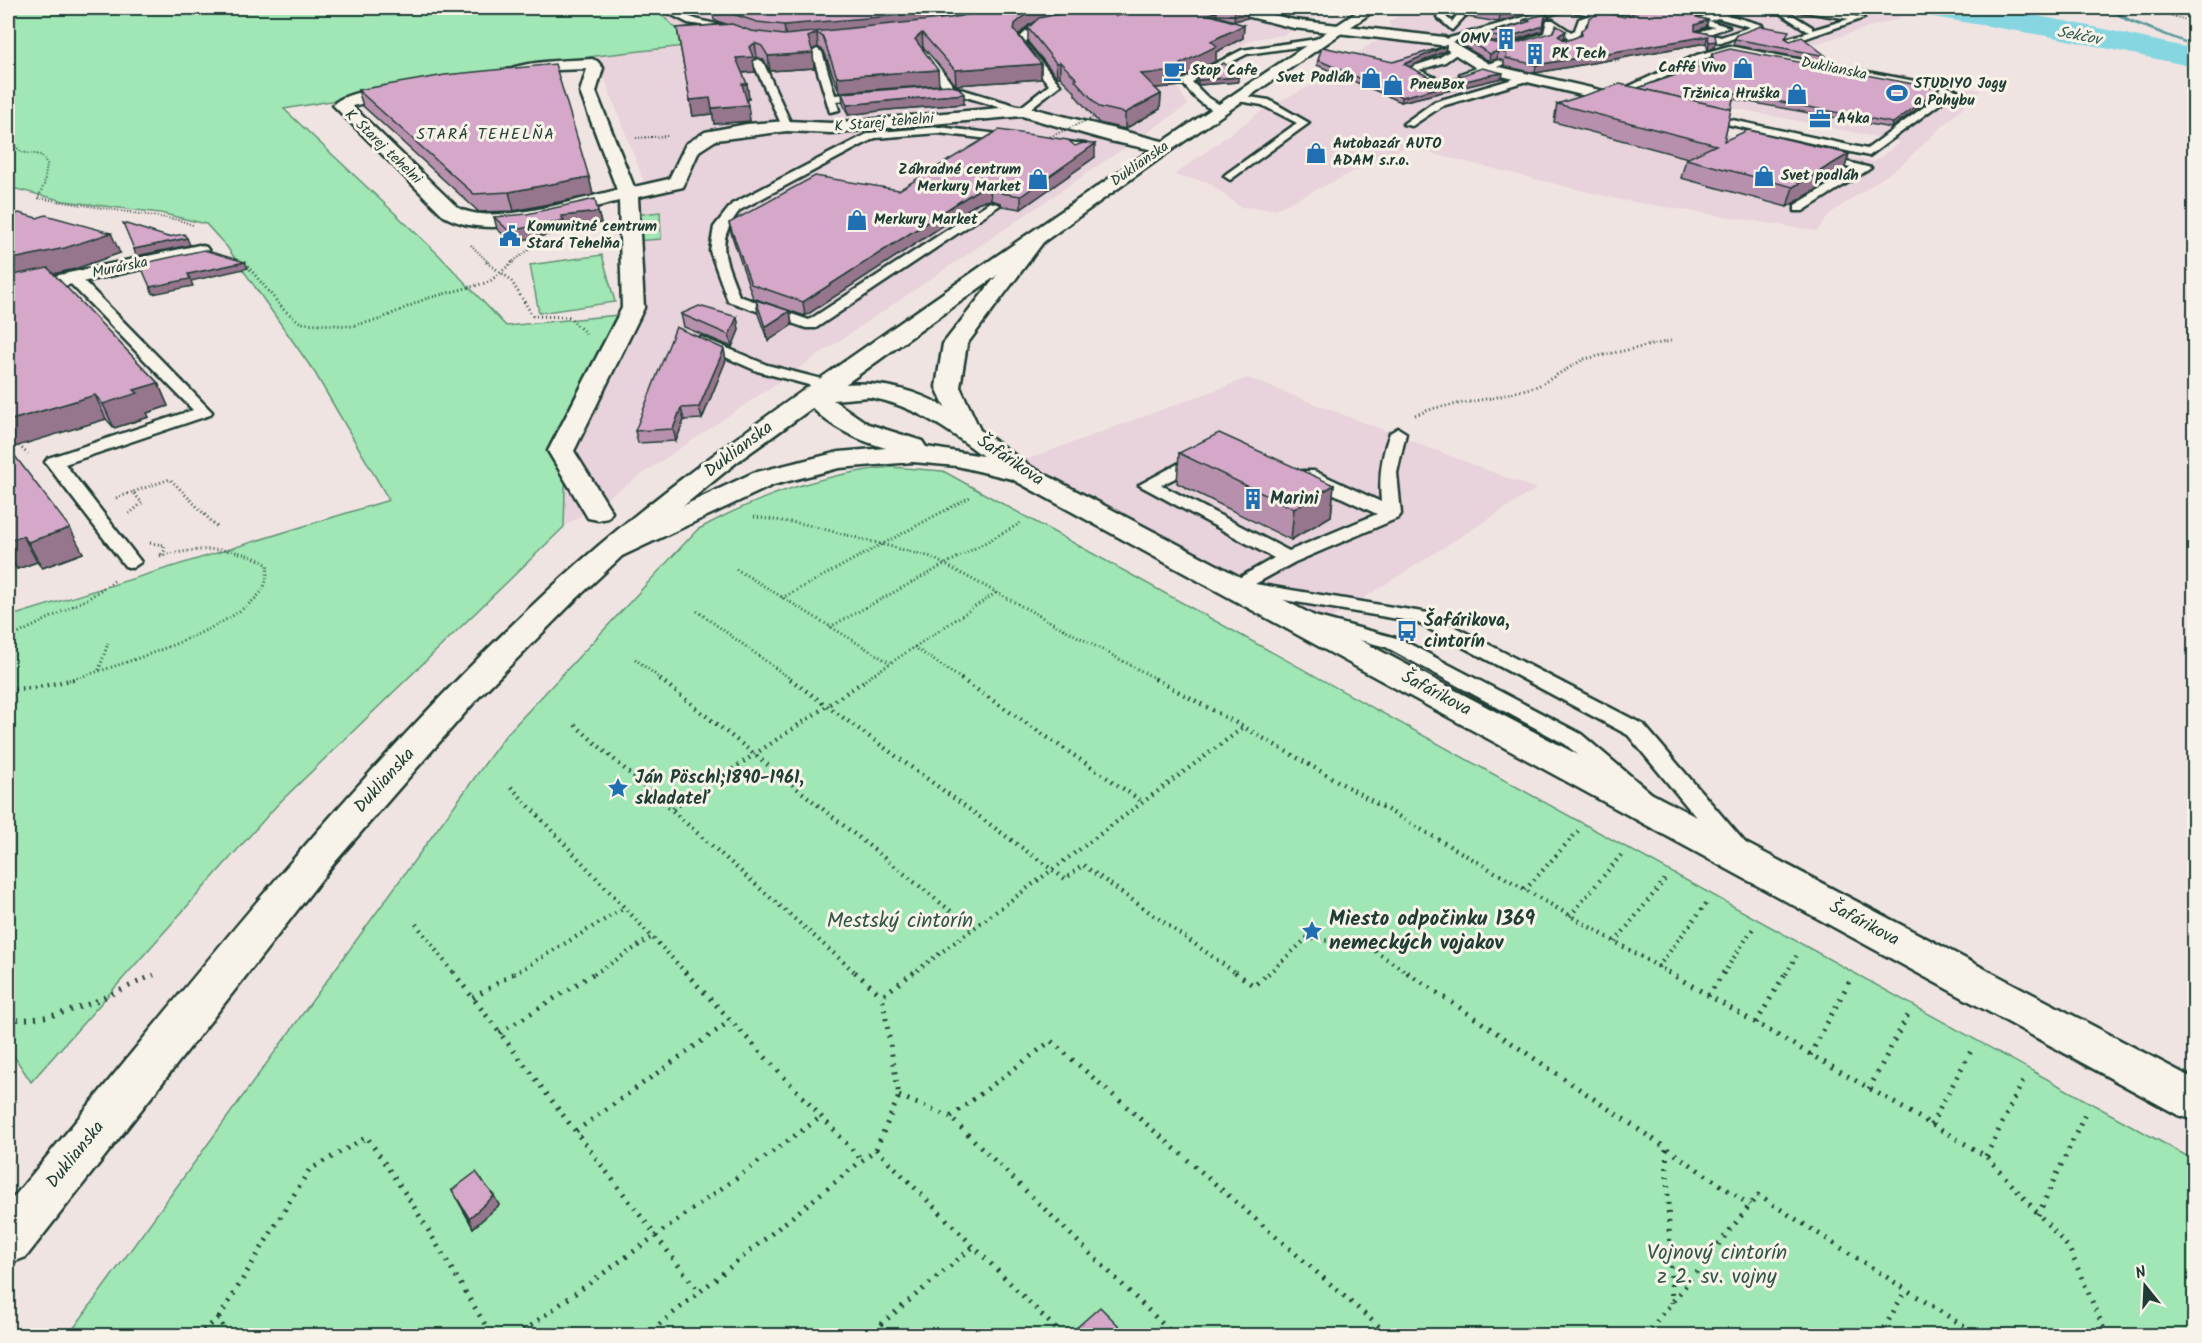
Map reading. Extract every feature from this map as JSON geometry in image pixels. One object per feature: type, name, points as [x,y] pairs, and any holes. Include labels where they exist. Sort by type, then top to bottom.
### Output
[{"type":"street","points":[[1235,8],[1294,24],[1444,41],[1457,51],[1527,78],[1611,97]]},
{"type":"street","name":"Duklianska","points":[[8,1241],[321,852],[465,692],[563,594],[612,550],[728,456],[1164,147],[1371,8]]},
{"type":"street","points":[[491,76],[558,65],[592,64],[595,68],[588,92],[628,195],[633,308],[561,451],[598,512]]},
{"type":"street","name":"K Starej tehelni","points":[[423,87],[356,99],[341,105],[450,212],[461,219],[505,220],[676,183],[692,148],[710,137],[747,129],[787,126],[831,128],[1016,121],[1041,116],[1164,147]]},
{"type":"street","points":[[969,433],[948,387],[955,344],[1037,237]]},
{"type":"street","name":"Murárska","points":[[8,292],[199,251]]},
{"type":"street","name":"Murárska","points":[[8,278],[40,285]]},
{"type":"street","name":"Šafárikova","points":[[957,458],[891,442],[852,429],[832,414],[821,390],[869,390],[898,397],[924,408],[969,433],[1022,473],[2194,1101]]},
{"type":"street","points":[[612,550],[763,479],[839,460],[913,454],[957,458],[1022,473]]},
{"type":"lane","points":[[672,8],[673,12],[691,21],[715,24],[756,41]]},
{"type":"lane","points":[[912,8],[951,27]]},
{"type":"lane","points":[[1444,41],[1564,8]]},
{"type":"lane","points":[[1570,8],[1611,16]]},
{"type":"lane","points":[[1776,8],[1814,32]]},
{"type":"lane","points":[[1789,40],[1860,18],[1799,8]]},
{"type":"lane","points":[[1445,14],[1441,17],[1452,27]]},
{"type":"lane","points":[[1531,17],[1550,22],[1567,39],[1579,32],[1582,21],[1600,14]]},
{"type":"lane","points":[[1595,94],[1729,41],[1721,40],[1698,35],[1725,27],[1699,21],[1718,15],[1759,27],[1721,40]]},
{"type":"lane","points":[[1452,27],[1461,16]]},
{"type":"lane","points":[[1425,38],[1473,18]]},
{"type":"lane","points":[[988,134],[1016,121],[1055,85],[1020,42],[1035,28],[1069,21]]},
{"type":"lane","points":[[1521,31],[1550,22]]},
{"type":"lane","points":[[1515,45],[1548,35],[1550,22]]},
{"type":"lane","points":[[927,30],[962,25]]},
{"type":"lane","points":[[1219,109],[1202,98],[1186,81],[1245,52],[1323,40]]},
{"type":"lane","points":[[1444,41],[1476,44]]},
{"type":"lane","points":[[809,42],[820,42]]},
{"type":"lane","name":"Duklianska","points":[[1611,97],[1700,57],[1729,49],[1952,91],[1869,153]]},
{"type":"lane","points":[[1457,51],[1442,60],[1410,69],[1440,83],[1492,65]]},
{"type":"lane","points":[[817,52],[834,110]]},
{"type":"lane","points":[[923,52],[945,89],[1016,121]]},
{"type":"lane","points":[[758,62],[787,126]]},
{"type":"lane","points":[[1408,124],[1438,104],[1527,78]]},
{"type":"lane","points":[[831,98],[884,94]]},
{"type":"lane","points":[[1611,97],[1869,153]]},
{"type":"lane","points":[[1230,176],[1304,123],[1265,102],[1236,98]]},
{"type":"lane","points":[[994,205],[811,325],[762,310],[734,298],[717,251],[720,227],[736,207],[873,135],[938,130],[1085,147],[1076,154]]},
{"type":"lane","points":[[1773,145],[1792,136]]},
{"type":"lane","points":[[1849,165],[1869,153]]},
{"type":"lane","points":[[1799,208],[1865,168],[1803,154]]},
{"type":"lane","points":[[74,278],[204,412],[54,462],[132,562]]},
{"type":"lane","points":[[683,333],[762,368],[821,390]]},
{"type":"lane","points":[[1392,514],[1388,489],[1388,457],[1398,433]]},
{"type":"lane","points":[[1215,452],[1148,485],[1288,558]]},
{"type":"lane","points":[[1287,466],[1392,514]]},
{"type":"lane","points":[[1238,587],[1288,558],[1392,514]]},
{"type":"lane","points":[[1238,587],[1421,617],[1636,730],[1744,859]]},
{"type":"path","points":[[2143,8],[2194,22]]},
{"type":"path","points":[[1621,54],[1641,58]]},
{"type":"path","points":[[1612,62],[1637,54]]},
{"type":"path","points":[[1611,57],[1630,62]]},
{"type":"path","points":[[1037,142],[1094,117]]},
{"type":"path","points":[[8,118],[16,124],[13,143],[21,152],[41,155],[48,164],[44,185],[38,198],[179,220],[200,228],[206,235],[199,251],[245,263],[284,310],[301,323],[316,326],[351,326],[378,320],[425,299],[489,282],[501,270],[566,221],[560,209]]},
{"type":"path","points":[[607,141],[648,136],[710,137]]},
{"type":"path","points":[[501,270],[511,281],[533,316],[569,317],[609,357]]},
{"type":"path","points":[[1398,433],[1415,415],[1435,408],[1497,397],[1538,386],[1584,359],[1671,341]]},
{"type":"path","points":[[104,526],[126,516],[142,503],[133,492],[170,479],[218,528]]},
{"type":"path","points":[[782,598],[972,496]]},
{"type":"path","points":[[742,515],[804,524],[931,557],[945,564],[1244,727],[1986,1156],[2069,1248],[2104,1329],[2103,1335]]},
{"type":"path","points":[[830,627],[1023,522]]},
{"type":"path","points":[[8,639],[26,627],[101,592],[132,562],[207,548],[242,550],[255,555],[268,565],[266,584],[259,594],[228,617],[156,653],[38,687],[8,689]]},
{"type":"path","points":[[736,569],[890,663]]},
{"type":"path","points":[[673,809],[997,592]]},
{"type":"path","points":[[697,611],[1065,879],[1083,865],[1254,986],[1307,938],[1368,946],[1750,1205]]},
{"type":"path","points":[[98,670],[108,643]]},
{"type":"path","points":[[914,647],[1143,802]]},
{"type":"path","points":[[635,659],[972,928]]},
{"type":"path","points":[[575,725],[673,809],[882,996],[899,1096],[876,1149],[645,1335]]},
{"type":"path","points":[[882,996],[1244,727]]},
{"type":"path","points":[[512,787],[862,1160]]},
{"type":"path","points":[[1526,890],[1578,831]]},
{"type":"path","points":[[1570,916],[1622,854]]},
{"type":"path","points":[[1615,942],[1667,877]]},
{"type":"path","points":[[1658,967],[1708,901]]},
{"type":"path","points":[[473,998],[624,908]]},
{"type":"path","points":[[416,924],[699,1292]]},
{"type":"path","points":[[1708,996],[1754,927]]},
{"type":"path","points":[[500,1033],[652,937]]},
{"type":"path","points":[[1756,1023],[1798,953]]},
{"type":"path","points":[[8,1019],[20,1021],[76,1010],[154,975]]},
{"type":"path","points":[[1810,1055],[1849,982]]},
{"type":"path","points":[[1869,1089],[1909,1013]]},
{"type":"path","points":[[576,1131],[730,1021]]},
{"type":"path","points":[[950,1117],[1050,1041],[1390,1335]]},
{"type":"path","points":[[1931,1125],[1972,1049]]},
{"type":"path","points":[[1986,1156],[2025,1077]]},
{"type":"path","points":[[899,1096],[950,1117],[1175,1335]]},
{"type":"path","points":[[2038,1215],[2086,1112]]},
{"type":"path","points":[[516,1335],[821,1117]]},
{"type":"path","points":[[196,1335],[219,1318],[309,1170],[367,1137],[413,1205],[492,1335]]},
{"type":"path","points":[[1666,1148],[1672,1303]]},
{"type":"path","points":[[876,1149],[1063,1335]]},
{"type":"path","points":[[1645,1335],[1758,1195],[1978,1335]]},
{"type":"path","points":[[867,1335],[974,1246]]},
{"type":"path","points":[[1880,1335],[1906,1289]]},
{"type":"path","points":[[219,1318],[227,1335]]},
{"type":"shaded area","points":[[653,8],[1332,8],[1284,35],[1254,39],[1173,80],[1188,105],[564,527],[567,417],[619,315],[643,179],[596,56],[693,45]]},
{"type":"shaded area","points":[[1414,8],[1846,8],[1903,17],[1805,47],[1744,47],[1981,90],[1900,166],[1831,213],[1817,231],[1621,200],[1405,147],[1276,209],[1240,207],[1208,182],[1174,175],[1267,107],[1319,82],[1372,43],[1387,40],[1433,46],[1445,50],[1483,73],[1617,104],[1612,106],[1733,136],[1874,162],[1900,142],[1651,91],[1607,92],[1719,46],[1655,32],[1528,73],[1482,62],[1470,40],[1392,28],[1388,22]]},
{"type":"shaded area","points":[[1248,378],[1536,489],[1302,637],[993,472]]},
{"type":"green space","points":[[8,8],[647,8],[655,9],[694,45],[596,56],[284,109],[438,254],[506,326],[619,315],[567,417],[564,527],[278,804],[31,1082],[8,1047],[8,617],[389,500],[315,373],[227,247],[206,224],[160,213],[64,201],[8,187]]},
{"type":"green space","points":[[660,212],[661,239],[634,241],[634,215]]},
{"type":"green space","points":[[602,255],[615,302],[539,313],[530,265]]},
{"type":"green space","name":"Mestský cintorín","points":[[891,467],[943,471],[2194,1160],[2194,1335],[68,1336],[505,736],[697,530],[743,507],[791,488],[840,475]]},
{"type":"building","points":[[715,8],[931,9],[891,16],[784,25],[757,22]]},
{"type":"building","points":[[1000,8],[1047,8],[1030,11],[1015,24],[1014,30],[1041,64],[955,70],[922,33],[915,39],[938,70],[837,77],[823,37],[817,33],[808,37],[813,53],[768,56],[762,46],[755,43],[749,47],[753,57],[736,58],[747,84],[742,84],[748,105],[712,108],[710,98],[690,100],[677,28],[732,24],[751,31],[784,35],[951,18]]},
{"type":"building","points":[[1089,8],[1111,8],[1110,12],[1116,16],[1155,8],[1202,8],[1217,12],[1207,14],[1244,25],[1211,41],[1217,46],[1180,64],[1183,71],[1141,74],[1161,94],[1125,113],[1099,107],[1075,80],[1077,79],[1060,62],[1056,63],[1028,28],[1039,18]]},
{"type":"building","points":[[1464,8],[1526,8],[1500,15]]},
{"type":"building","points":[[1646,8],[1697,10],[1696,17],[1708,20],[1695,25],[1695,31],[1715,35],[1716,41],[1709,42],[1708,36],[1536,65],[1505,58],[1506,53],[1498,51],[1490,54],[1464,39],[1470,37],[1507,46],[1553,32],[1556,25],[1566,31],[1558,36],[1566,41],[1582,35],[1581,30],[1587,26],[1589,18],[1603,12],[1624,17]]},
{"type":"building","points":[[1549,13],[1545,17],[1543,26],[1506,38],[1485,35],[1531,21],[1523,20]]},
{"type":"building","points":[[1761,26],[1789,31],[1785,38],[1790,41],[1802,37],[1826,56],[1735,39],[1736,35]]},
{"type":"building","points":[[1446,46],[1404,64],[1440,83],[1482,68],[1503,73],[1402,97],[1318,60],[1322,47],[1393,62]]},
{"type":"building","name":"Tržnica Hruška","points":[[1730,49],[1939,89],[1893,123],[1734,93],[1731,109],[1638,88],[1714,62],[1712,54]]},
{"type":"building","points":[[1224,63],[1238,77],[1198,80],[1196,77]]},
{"type":"building","points":[[555,64],[589,177],[509,192],[474,194],[358,90],[445,75]]},
{"type":"building","points":[[1620,84],[1731,109],[1724,141],[1748,130],[1849,154],[1793,187],[1686,159],[1716,145],[1557,104]]},
{"type":"building","points":[[948,85],[959,88],[964,94],[847,105],[842,93]]},
{"type":"building","name":"Merkury Market","points":[[999,130],[1068,140],[1075,146],[1083,143],[1095,144],[1021,196],[1001,193],[1000,190],[990,187],[979,189],[803,302],[751,284],[729,223],[815,176],[899,190]]},
{"type":"building","points":[[595,199],[598,212],[561,216],[564,220],[509,231],[494,217],[527,214]]},
{"type":"building","points":[[8,213],[13,215],[19,213],[37,218],[46,215],[111,233],[65,248],[8,260]]},
{"type":"building","points":[[123,223],[168,237],[184,234],[187,238],[134,249]]},
{"type":"building","points":[[204,250],[245,262],[188,274],[190,279],[150,287],[140,264]]},
{"type":"building","points":[[48,268],[158,383],[134,390],[138,393],[103,404],[95,395],[8,421],[8,276]]},
{"type":"building","points":[[756,300],[790,311],[765,327]]},
{"type":"building","points":[[699,306],[737,317],[729,335],[681,314]]},
{"type":"building","points":[[676,327],[724,349],[699,407],[681,408],[673,429],[635,431]]},
{"type":"building","points":[[1219,433],[1334,485],[1294,509],[1179,453]]},
{"type":"building","points":[[8,447],[70,528],[28,542],[23,536],[8,541]]},
{"type":"building","points":[[476,1172],[494,1196],[469,1218],[452,1190]]},
{"type":"building","points":[[1100,1307],[1128,1335],[1079,1335],[1074,1330]]},
{"type":"waterway","name":"Sekčov","points":[[1927,8],[2053,28],[2194,58]]},
{"type":"waterway","points":[[2108,8],[2128,20],[2190,44],[2180,54]]},
{"type":"place","name":"OMV","points":[[1506,39]]},
{"type":"place","name":"PK Tech","points":[[1535,54]]},
{"type":"place","name":"Caffé Vivo","points":[[1743,68]]},
{"type":"place","name":"Stop Cafe","points":[[1174,71]]},
{"type":"place","name":"Svet Podláh","points":[[1371,78]]},
{"type":"place","name":"PneuBox","points":[[1393,85]]},
{"type":"place","name":"STUDIYO Jogy a Pohybu","points":[[1897,93]]},
{"type":"place","name":"Tržnica Hruška","points":[[1797,94]]},
{"type":"place","name":"A4ka","points":[[1820,119]]},
{"type":"place","name":"Autobazár AUTO ADAM s.r.o.","points":[[1316,153]]},
{"type":"place","name":"Svet podláh","points":[[1764,176]]},
{"type":"place","name":"Záhradné centrum Merkury Market","points":[[1038,179]]},
{"type":"place","name":"Merkury Market","points":[[857,220]]},
{"type":"place","name":"Komunitné centrum Stará Tehelňa","points":[[510,236]]},
{"type":"place","name":"Marini","points":[[1253,499]]},
{"type":"place","name":"Šafárikova, cintorín","points":[[1407,631]]},
{"type":"place","name":"Ján Pöschl;1890-1961, skladateľ","points":[[618,788]]},
{"type":"place","name":"Miesto odpočinku 1369 nemeckých vojakov","points":[[1312,931]]},
{"type":"district","name":"STARÁ TEHELŇA","points":[[486,134]]},
{"type":"park label","name":"Vojnový cintorín z 2. sv. vojny","points":[[1717,1265]]}]
